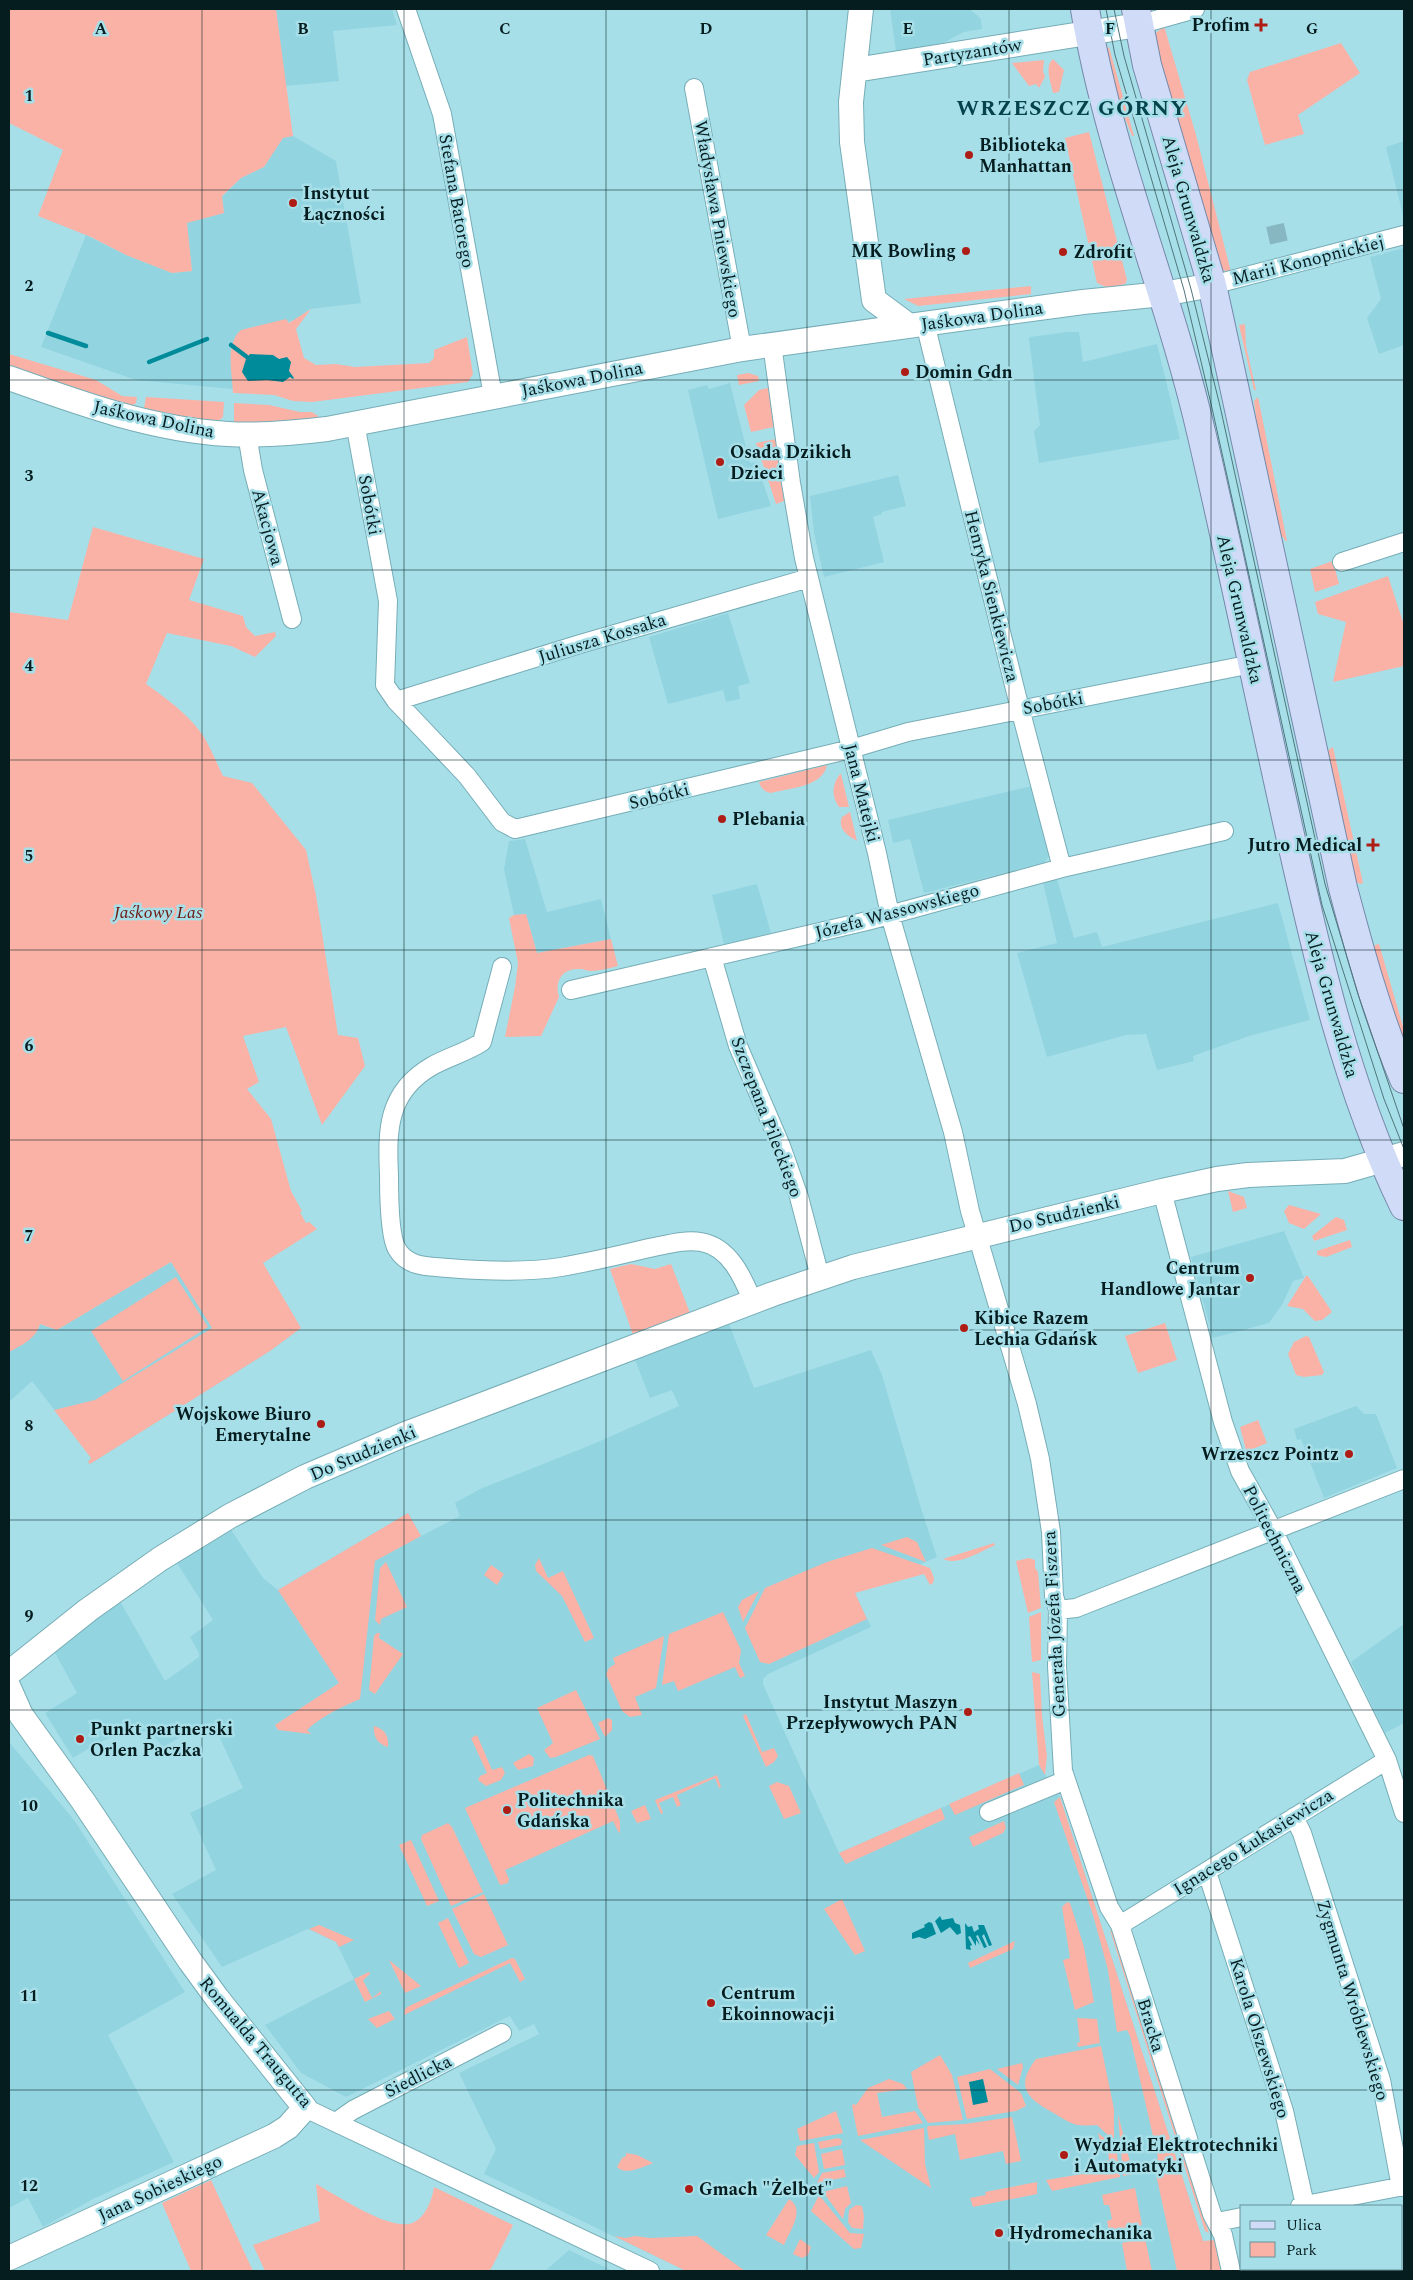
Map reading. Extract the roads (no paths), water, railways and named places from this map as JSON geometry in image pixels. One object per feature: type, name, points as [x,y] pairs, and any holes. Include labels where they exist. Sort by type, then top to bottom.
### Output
[{"type":"main road","points":[[847,334],[874,300],[853,151],[852,102],[861,9]]},
{"type":"main road","name":"Partyzantów","points":[[855,70],[1087,21],[1137,17]]},
{"type":"main road","name":"Aleja Grunwaldzka","points":[[1137,17],[1147,65],[1212,285],[1343,888],[1370,985],[1391,1048],[1404,1078]]},
{"type":"main road","name":"Aleja Grunwaldzka","points":[[1087,21],[1111,122],[1163,294],[1201,433],[1313,940],[1358,1096],[1393,1158],[1404,1206]]},
{"type":"main road","name":"Jaśkowa Dolina","points":[[9,378],[90,407],[141,420],[208,432],[282,434],[327,429],[772,344],[1083,302],[1163,294],[1212,285]]},
{"type":"main road","points":[[874,300],[917,325]]},
{"type":"main road","name":"Do Studzienki","points":[[9,1673],[88,1610],[154,1563],[230,1516],[305,1477],[403,1435],[820,1277],[978,1236],[1217,1179],[1262,1174],[1345,1171],[1393,1158]]},
{"type":"main road","name":"Romualda Traugutta","points":[[9,1688],[21,1715],[83,1801],[216,1998],[305,2108]]},
{"type":"main road","name":"Jana Sobieskiego","points":[[9,2258],[274,2136],[288,2128],[305,2108]]},
{"type":"street","name":"Stefana Batorego","points":[[406,9],[442,114],[493,396]]},
{"type":"street","points":[[1137,17],[1195,9]]},
{"type":"street","name":"Władysława Pniewskiego","points":[[694,88],[742,349]]},
{"type":"street","name":"Marii Konopnickiej","points":[[1212,285],[1404,236]]},
{"type":"street","name":"Henryka Sienkiewicza","points":[[917,325],[1062,868]]},
{"type":"street","name":"Jana Matejki","points":[[772,344],[791,484],[809,578],[890,915],[953,1132],[978,1236]]},
{"type":"street","name":"Sobótki","points":[[355,423],[388,601],[385,685],[396,702],[467,776],[502,822],[516,829],[851,749],[908,732],[1252,664]]},
{"type":"street","name":"Akacjowa","points":[[247,434],[253,470],[292,619]]},
{"type":"street","points":[[1342,562],[1404,542]]},
{"type":"street","name":"Juliusza Kossaka","points":[[396,702],[570,647],[809,578]]},
{"type":"street","name":"Józefa Wassowskiego","points":[[570,990],[890,915],[1062,868],[1224,831]]},
{"type":"street","name":"Szczepana Pileckiego","points":[[712,957],[738,1046],[781,1146],[799,1197],[820,1277]]},
{"type":"street","points":[[502,967],[482,1042],[430,1067],[408,1087],[389,1122],[389,1196],[394,1243],[401,1255],[414,1264],[466,1269],[533,1270],[560,1267],[678,1242],[701,1242],[715,1246],[724,1252],[735,1266],[753,1302]]},
{"type":"street","name":"Politechniczna","points":[[1162,1191],[1223,1422],[1240,1472],[1273,1530],[1387,1760],[1404,1813]]},
{"type":"street","name":"Generała Józefa Fiszera","points":[[978,1236],[1027,1404],[1040,1459],[1051,1532],[1054,1596],[1058,1610],[1056,1633],[1059,1721],[1063,1771],[1066,1780]]},
{"type":"street","points":[[1058,1610],[1076,1608],[1404,1479]]},
{"type":"street","name":"Ignacego Łukasiewicza","points":[[1120,1925],[1387,1760]]},
{"type":"street","points":[[996,1809],[1066,1780]]},
{"type":"street","name":"Bracka","points":[[1066,1780],[1109,1907],[1120,1925],[1212,2214],[1223,2235],[1231,2271]]},
{"type":"street","name":"Zygmunta Wróblewskiego","points":[[1294,1816],[1302,1833],[1381,2080],[1403,2187]]},
{"type":"street","name":"Karola Olszewskiego","points":[[1207,1872],[1284,2111],[1303,2205]]},
{"type":"street","name":"Siedlicka","points":[[336,2122],[353,2110],[502,2033]]},
{"type":"street","name":"Romualda Traugutta","points":[[305,2108],[650,2271]]},
{"type":"street","points":[[1308,2205],[1403,2187]]},
{"type":"street","points":[[1217,2222],[1240,2217]]},
{"type":"waterway","points":[[48,333],[86,346]]},
{"type":"waterway","points":[[149,362],[207,339]]},
{"type":"waterway","points":[[231,345],[247,357]]},
{"type":"tunnel","points":[[1275,225],[1279,243]]},
{"type":"tram line","points":[[1106,9],[1115,55],[1184,290],[1322,905],[1384,1099],[1404,1149]]},
{"type":"tram line","points":[[1114,9],[1124,56],[1191,289],[1220,406],[1325,884],[1359,997],[1404,1129]]},
{"type":"place","name":"Profim","points":[[1261,25]]},
{"type":"place","name":"Biblioteka Manhattan","points":[[969,155]]},
{"type":"place","name":"Instytut Łączności","points":[[293,203]]},
{"type":"place","name":"MK Bowling","points":[[966,251]]},
{"type":"place","name":"Zdrofit","points":[[1063,252]]},
{"type":"place","name":"Domin Gdn","points":[[905,372]]},
{"type":"place","name":"Osada Dzikich Dzieci","points":[[720,462]]},
{"type":"place","name":"Plebania","points":[[722,819]]},
{"type":"place","name":"Jutro Medical","points":[[1373,845]]},
{"type":"place","name":"Centrum Handlowe Jantar","points":[[1250,1278]]},
{"type":"place","name":"Kibice Razem Lechia Gdańsk","points":[[964,1328]]},
{"type":"place","name":"Wojskowe Biuro Emerytalne","points":[[321,1424]]},
{"type":"place","name":"Wrzeszcz Pointz","points":[[1349,1454]]},
{"type":"place","name":"Instytut Maszyn Przepływowych PAN","points":[[968,1712]]},
{"type":"place","name":"Punkt partnerski Orlen Paczka","points":[[80,1739]]},
{"type":"place","name":"Politechnika Gdańska","points":[[507,1810]]},
{"type":"place","name":"Centrum Ekoinnowacji","points":[[711,2003]]},
{"type":"place","name":"Wydział Elektrotechniki i Automatyki","points":[[1064,2155]]},
{"type":"place","name":"Gmach \"Żelbet\"","points":[[689,2189]]},
{"type":"place","name":"Hydromechanika","points":[[999,2233]]},
{"type":"district","name":"WRZESZCZ GÓRNY","points":[[1072,107]]},
{"type":"park label","name":"Jaśkowy Las","points":[[158,912]]}]
